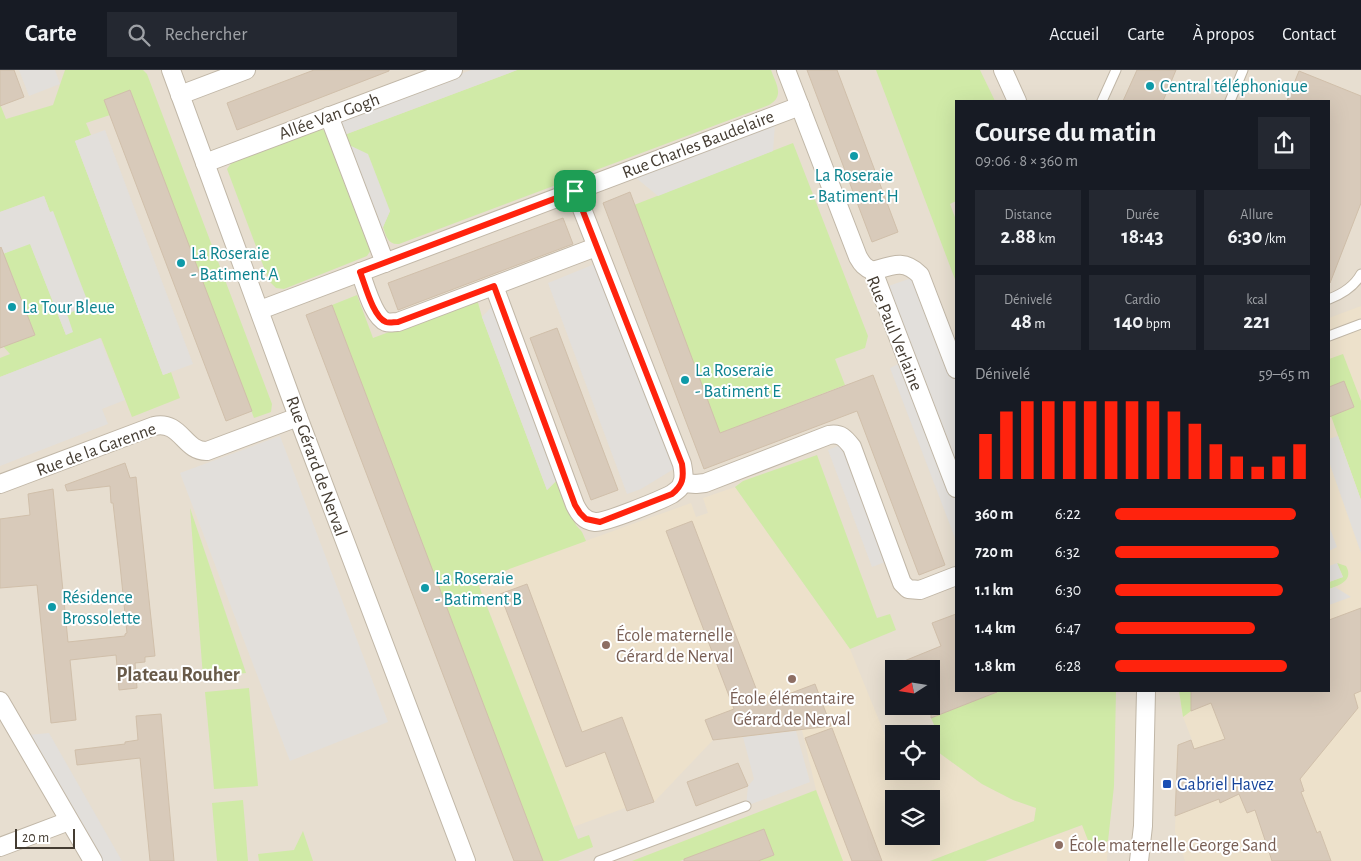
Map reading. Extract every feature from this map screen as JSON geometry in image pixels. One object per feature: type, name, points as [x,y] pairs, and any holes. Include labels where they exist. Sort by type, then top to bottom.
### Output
[{"type":"street","name":"Rue Gérard de Nerval","points":[[171,70],[298,417],[466,861]]},
{"type":"street","points":[[180,95],[246,70]]},
{"type":"street","name":"Allée Van Gogh","points":[[205,163],[453,70]]},
{"type":"street","name":"Rue Paul Verlaine","points":[[786,70],[858,256],[862,264],[873,271],[955,485]]},
{"type":"street","points":[[1003,70],[1017,100]]},
{"type":"street","name":"Rue Charles Baudelaire","points":[[260,310],[800,106]]},
{"type":"street","points":[[329,116],[385,263]]},
{"type":"street","points":[[494,286],[566,482],[580,513],[586,519],[600,522],[662,499],[679,489],[683,482],[684,474],[682,464],[575,191]]},
{"type":"street","points":[[360,272],[376,312],[380,318],[391,323],[596,247]]},
{"type":"street","points":[[873,271],[900,264],[908,265],[920,275],[955,366]]},
{"type":"street","name":"Rue de la Garenne","points":[[0,484],[154,426],[167,425],[174,428],[194,448],[208,451],[298,417]]},
{"type":"street","points":[[683,482],[705,483],[829,435],[842,435],[852,447],[902,583],[908,589],[920,590],[955,576]]},
{"type":"street","points":[[1139,861],[1143,826],[1146,692]]},
{"type":"street","points":[[0,702],[93,861]]},
{"type":"street","points":[[0,847],[69,821]]},
{"type":"lane","points":[[1102,100],[1116,70]]},
{"type":"lane","points":[[1230,100],[1243,70]]},
{"type":"lane","points":[[1330,299],[1344,293],[1358,280],[1361,274]]},
{"type":"lane","points":[[1330,336],[1361,324]]},
{"type":"lane","points":[[599,861],[746,806]]},
{"type":"shaded area","points":[[0,70],[1361,70],[1361,861],[0,861]]},
{"type":"shaded area","points":[[19,70],[55,70],[60,84],[29,96]]},
{"type":"shaded area","points":[[471,70],[517,70],[344,135],[338,120]]},
{"type":"shaded area","points":[[775,124],[773,151],[658,196],[635,177]]},
{"type":"shaded area","points":[[105,130],[193,364],[163,375],[75,141]]},
{"type":"shaded area","points":[[347,144],[368,154],[390,211],[383,227],[380,229]]},
{"type":"shaded area","points":[[44,196],[50,212],[53,211],[89,305],[67,314],[73,332],[66,335],[30,244],[0,255],[0,212]]},
{"type":"shaded area","points":[[602,261],[682,464],[641,489],[627,494],[548,283]]},
{"type":"shaded area","points":[[920,275],[955,366],[955,538],[890,368],[907,360],[880,289]]},
{"type":"shaded area","points":[[499,299],[563,474],[547,490],[482,317]]},
{"type":"shaded area","points":[[1361,306],[1361,861],[1185,861],[1175,832],[1177,746],[1192,740],[1183,717],[1179,692],[1330,692],[1330,318]]},
{"type":"shaded area","points":[[100,338],[125,400],[102,409],[108,424],[0,466],[0,377]]},
{"type":"shaded area","points":[[280,436],[388,722],[290,761],[180,473]]},
{"type":"shaded area","points":[[1338,436],[1361,500],[1361,553],[1330,465],[1330,439]]},
{"type":"shaded area","points":[[843,444],[888,561],[872,567],[828,450]]},
{"type":"shaded area","points":[[735,487],[850,649],[885,735],[885,780],[940,780],[940,754],[982,784],[1013,800],[1036,808],[1034,821],[930,861],[843,861],[816,790],[802,730],[713,740],[654,802],[627,811],[625,808],[573,827],[477,580],[691,503],[696,517],[708,513],[703,498]]},
{"type":"shaded area","points":[[1330,529],[1337,547],[1330,550]]},
{"type":"shaded area","points":[[1337,563],[1343,577],[1330,582],[1330,566]]},
{"type":"shaded area","points":[[1335,587],[1351,597],[1330,605],[1330,589]]},
{"type":"shaded area","points":[[796,731],[810,782],[746,806],[748,786],[754,779],[743,737]]},
{"type":"shaded area","points":[[49,733],[122,861],[99,861],[28,735]]},
{"type":"shaded area","name":"École maternelle George Sand","points":[[1083,825],[1091,848],[1108,841],[1107,861],[985,861]]},
{"type":"green space","points":[[65,70],[143,70],[147,74],[272,404],[271,412],[254,418],[130,90],[104,100],[110,115],[86,123],[91,135],[75,141],[163,375],[171,372],[180,398],[132,417],[101,338],[0,377],[0,358],[10,354],[2,345],[35,335],[12,275],[0,255],[30,243],[66,335],[67,314],[53,212],[50,212],[44,196],[0,212],[0,104],[6,119],[53,105]]},
{"type":"green space","points":[[517,70],[771,70],[777,85],[778,94],[777,98],[769,105],[399,244],[392,243],[386,237],[383,227],[390,211],[347,144],[344,135]]},
{"type":"green space","points":[[876,70],[980,70],[995,100],[955,100],[955,202],[950,204],[955,217],[955,279]]},
{"type":"green space","points":[[314,129],[325,131],[371,250],[367,256],[284,289],[276,288],[269,281],[227,169],[233,161]]},
{"type":"green space","points":[[793,143],[868,336],[865,348],[835,359],[845,385],[720,433],[634,205]]},
{"type":"green space","points":[[357,295],[373,338],[477,299],[547,490],[558,479],[576,525],[586,541],[477,581],[578,839],[589,835],[593,847],[558,861],[543,861],[332,305]]},
{"type":"green space","points":[[1343,354],[1361,401],[1361,500],[1331,416],[1354,407],[1344,382],[1330,387],[1330,359]]},
{"type":"green space","points":[[817,455],[877,618],[890,614],[896,630],[850,649],[735,487],[743,481]]},
{"type":"green space","points":[[190,508],[246,673],[203,677]]},
{"type":"green space","points":[[1337,563],[1346,566],[1348,575],[1345,581],[1330,589],[1330,582],[1343,577]]},
{"type":"green space","points":[[249,688],[258,786],[214,789],[205,692]]},
{"type":"green space","points":[[997,692],[1116,692],[1114,786],[1108,841],[1091,848],[1082,825],[985,861],[930,861],[1034,821],[1036,808],[1013,800],[982,784],[940,754],[940,725],[934,725],[931,718]]},
{"type":"green space","points":[[1179,692],[1191,692],[1191,711],[1183,717]]},
{"type":"green space","points":[[816,790],[843,861],[758,861],[774,855],[764,829],[680,861],[632,861]]},
{"type":"green space","points":[[243,800],[248,861],[217,861],[212,803]]},
{"type":"green space","points":[[303,831],[313,861],[259,861],[258,854],[294,850]]},
{"type":"building","points":[[0,70],[14,70],[24,97],[0,106]]},
{"type":"building","points":[[314,70],[389,71],[237,130],[227,103]]},
{"type":"building","name":"La Roseraie - Batiment H","points":[[807,70],[837,70],[898,232],[872,242]]},
{"type":"building","name":"Central téléphonique","points":[[1137,70],[1176,70],[1163,100],[1123,100]]},
{"type":"building","points":[[1299,71],[1361,96],[1361,203],[1330,283],[1330,100],[1287,100]]},
{"type":"building","name":"La Roseraie - Batiment A","points":[[130,90],[252,411],[226,421],[104,100]]},
{"type":"building","name":"La Roseraie - Batiment E","points":[[630,192],[720,433],[873,375],[945,565],[919,575],[857,411],[704,469],[603,203]]},
{"type":"building","points":[[563,218],[573,244],[398,310],[388,283]]},
{"type":"building","name":"La Tour Bleue","points":[[0,248],[35,335],[0,348]]},
{"type":"building","name":"La Roseraie - Batiment B","points":[[332,305],[543,861],[514,861],[306,315]]},
{"type":"building","points":[[557,328],[618,490],[591,500],[530,338]]},
{"type":"building","points":[[1344,381],[1354,407],[1330,417],[1330,387]]},
{"type":"building","points":[[125,463],[130,478],[136,477],[155,656],[145,657],[145,662],[135,663],[137,688],[119,690],[116,655],[70,660],[76,720],[51,723],[37,585],[0,588],[0,519],[30,515],[28,494],[53,489],[68,642],[125,636],[127,633],[110,486],[67,491],[65,485]]},
{"type":"building","points":[[692,521],[762,704],[815,684],[831,726],[713,740],[705,720],[734,709],[666,531]]},
{"type":"building","points":[[527,584],[582,732],[622,717],[654,802],[627,811],[605,752],[566,767],[500,594]]},
{"type":"building","points":[[1361,608],[1361,691],[1354,694],[1358,708],[1300,779],[1304,791],[1301,792],[1317,833],[1320,831],[1331,861],[1272,861],[1255,810],[1247,813],[1239,794],[1220,803],[1219,799],[1175,816],[1178,745],[1191,740],[1194,749],[1225,739],[1211,703],[1191,711],[1191,692],[1330,692],[1330,620]]},
{"type":"building","points":[[955,614],[955,692],[997,692],[940,714],[940,660],[907,660],[941,646],[932,623]]},
{"type":"building","points":[[161,714],[174,861],[150,861],[140,758],[77,765],[75,750],[125,744],[125,742],[138,740],[136,716]]},
{"type":"building","points":[[832,728],[882,861],[852,861],[805,738]]},
{"type":"building","points":[[738,763],[748,786],[696,806],[687,782]]},
{"type":"building","points":[[764,829],[774,855],[758,861],[684,861],[684,859]]},
{"type":"place","name":"Central téléphonique","points":[[1150,86]]},
{"type":"place","name":"La Roseraie - Batiment H","points":[[854,156]]},
{"type":"place","name":"La Roseraie - Batiment A","points":[[181,263]]},
{"type":"place","name":"La Tour Bleue","points":[[12,307]]},
{"type":"place","name":"La Roseraie - Batiment E","points":[[685,380]]},
{"type":"place","name":"La Roseraie - Batiment B","points":[[425,588]]},
{"type":"place","name":"Résidence Brossolette","points":[[52,607]]},
{"type":"place","name":"École maternelle Gérard de Nerval","points":[[606,645]]},
{"type":"place","name":"École élémentaire Gérard de Nerval","points":[[792,679]]},
{"type":"place","name":"Gabriel Havez","points":[[1167,784]]},
{"type":"place","name":"École maternelle George Sand","points":[[1059,845]]},
{"type":"district","name":"Plateau Rouher","points":[[178,674]]},
{"type":"route","points":[[575,191],[682,464],[684,474],[683,482],[679,489],[672,494],[600,522],[586,519],[575,505],[494,286],[391,323],[380,318],[376,312],[360,272],[575,191]]}]
